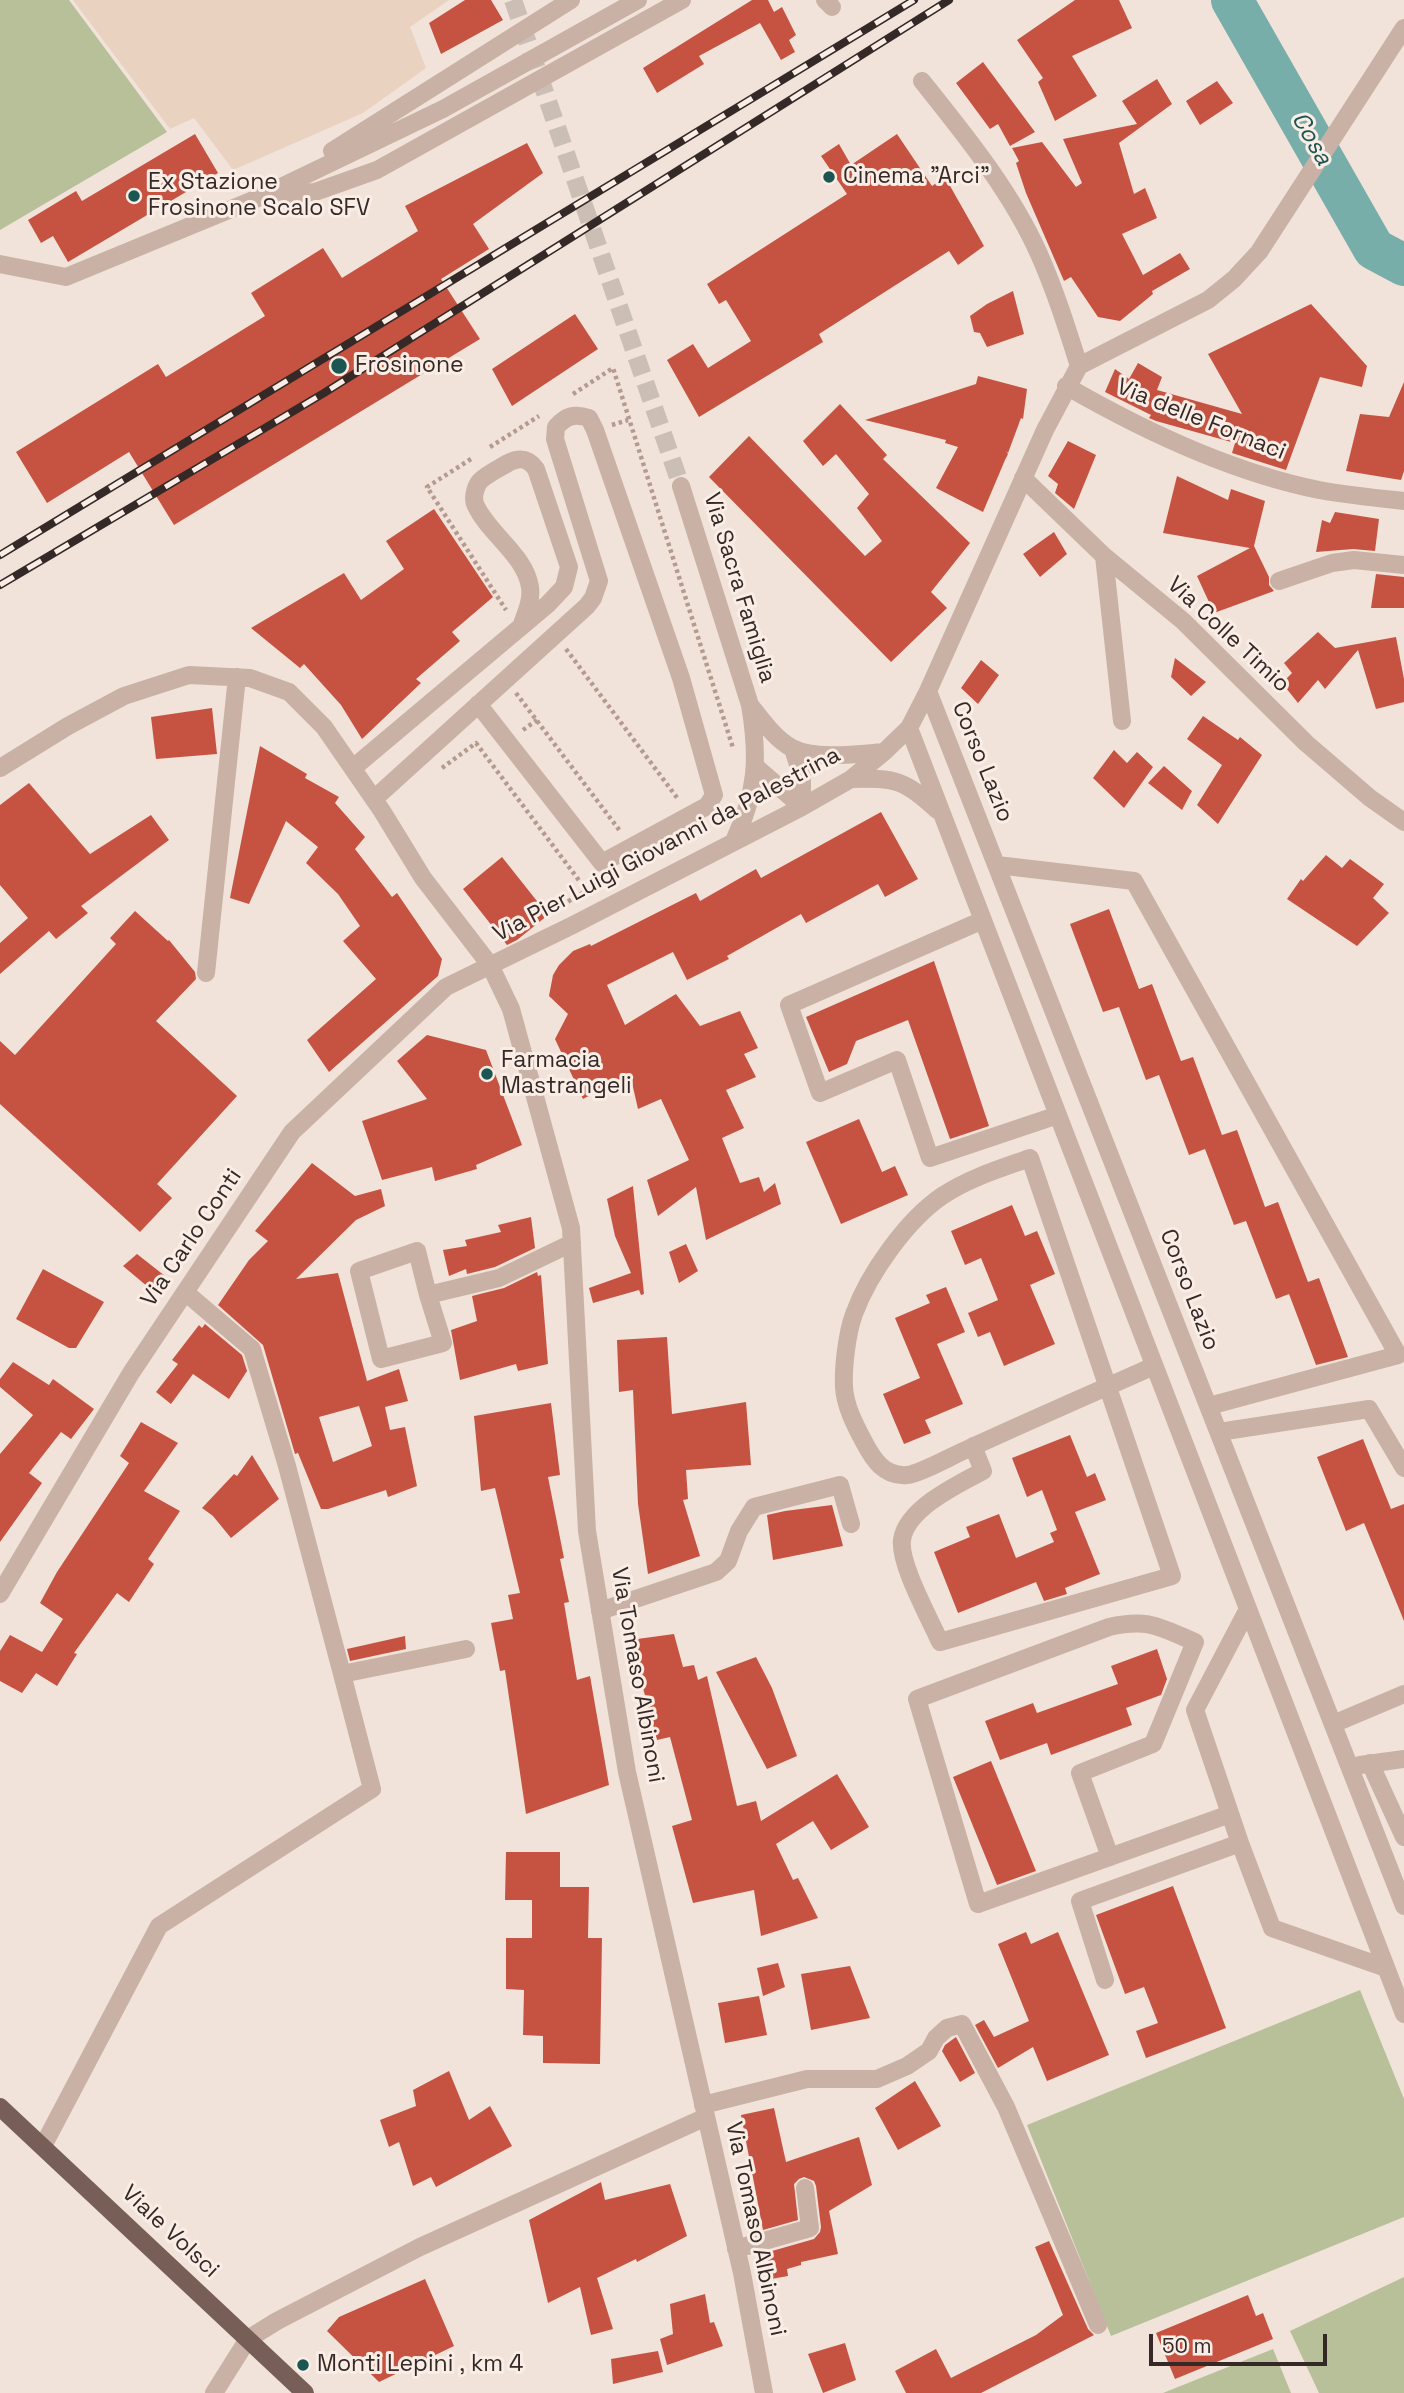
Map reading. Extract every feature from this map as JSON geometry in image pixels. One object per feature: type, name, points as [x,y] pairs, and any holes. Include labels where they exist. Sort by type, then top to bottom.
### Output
[{"type":"main road","name":"Viale Volsci","points":[[0,2108],[305,2393]]},
{"type":"street","points":[[258,198],[571,0]]},
{"type":"street","points":[[0,264],[66,277],[258,198],[443,109],[638,0]]},
{"type":"street","points":[[258,198],[315,192],[377,170],[682,0]]},
{"type":"street","name":"Via Pier Luigi Giovanni da Palestrina","points":[[490,965],[802,807],[851,779],[909,728],[1066,386],[1079,366],[1208,300],[1234,279],[1259,252],[1404,28]]},
{"type":"street","points":[[922,81],[999,182],[1039,253],[1079,366]]},
{"type":"street","name":"Via delle Fornaci","points":[[1066,386],[1164,437],[1271,478],[1320,490],[1404,501]]},
{"type":"street","points":[[373,799],[593,598],[599,581],[555,439],[556,427],[564,419],[578,415],[589,418],[681,678],[713,795],[707,806],[602,863],[478,704]]},
{"type":"street","points":[[353,768],[548,604],[564,587],[569,567],[536,469],[524,458],[512,461],[481,480],[475,490],[475,504],[525,572],[530,589],[529,605],[522,624]]},
{"type":"street","name":"Via Colle Timio","points":[[1023,478],[1104,556],[1182,621],[1306,743],[1370,798],[1404,822]]},
{"type":"street","name":"Via Sacra Famiglia","points":[[681,486],[750,705]]},
{"type":"street","points":[[1104,556],[1122,721]]},
{"type":"street","points":[[1279,581],[1332,563],[1354,560],[1404,565]]},
{"type":"street","name":"Via Tomaso Albinoni","points":[[0,768],[68,726],[124,696],[189,675],[250,678],[289,692],[324,727],[353,768],[423,878],[490,965],[511,1009],[571,1228],[587,1531],[627,1772],[736,2249],[764,2393]]},
{"type":"street","points":[[206,974],[237,677]]},
{"type":"street","name":"Corso Lazio","points":[[928,691],[1404,1906]]},
{"type":"street","points":[[750,705],[773,732],[793,749],[823,755],[884,752]]},
{"type":"street","points":[[734,841],[747,815],[754,788],[755,736],[750,705]]},
{"type":"street","points":[[909,728],[1404,2014]]},
{"type":"street","points":[[793,749],[802,777],[802,807]]},
{"type":"street","points":[[756,766],[802,807]]},
{"type":"street","points":[[851,779],[889,778],[917,791],[942,815]]},
{"type":"street","points":[[997,865],[1134,880],[1398,1355],[1209,1406]]},
{"type":"street","points":[[983,920],[789,1005],[820,1093],[897,1060],[930,1158],[1058,1115]]},
{"type":"street","name":"Via Carlo Conti","points":[[0,1594],[131,1373],[292,1132],[446,987],[490,965]]},
{"type":"street","points":[[973,1446],[983,1471],[946,1491],[921,1510],[907,1528],[902,1540],[904,1561],[940,1642],[1172,1576],[1106,1387],[1030,1158],[978,1176],[942,1196],[916,1218],[886,1257],[853,1315],[845,1361],[844,1389],[853,1422],[873,1459],[889,1473],[908,1475],[973,1446],[1106,1387],[1154,1366]]},
{"type":"street","points":[[428,1295],[499,1278],[572,1243]]},
{"type":"street","points":[[417,1251],[428,1295],[443,1343],[381,1359],[359,1271],[417,1251]]},
{"type":"street","points":[[43,2147],[159,1926],[372,1789],[287,1466],[252,1349],[185,1292]]},
{"type":"street","points":[[1219,1432],[1369,1409],[1404,1468]]},
{"type":"street","points":[[600,1611],[716,1572],[728,1561],[739,1531],[754,1507],[840,1485],[851,1524]]},
{"type":"street","points":[[1248,1609],[1195,1710],[1272,1928],[1386,1968]]},
{"type":"street","points":[[1110,1857],[1080,1773],[1153,1744],[1195,1642],[1148,1623],[1130,1622],[1109,1627],[917,1699],[978,1904],[1110,1857],[1230,1814]]},
{"type":"street","points":[[342,1674],[467,1649]]},
{"type":"street","points":[[1333,1724],[1404,1694]]},
{"type":"street","points":[[1349,1766],[1404,1759]]},
{"type":"street","points":[[1370,1763],[1404,1837]]},
{"type":"street","points":[[1105,1980],[1080,1901],[1240,1843]]},
{"type":"street","points":[[214,2393],[248,2339],[276,2320],[420,2246],[705,2111],[807,2079],[877,2079],[907,2066],[929,2051],[936,2038],[947,2028],[962,2025],[1006,2108],[1098,2325]]},
{"type":"street","points":[[736,2249],[810,2228],[805,2188]]},
{"type":"path","points":[[566,398],[613,368]]},
{"type":"path","points":[[485,450],[543,413]]},
{"type":"path","points":[[473,458],[427,488],[506,610],[496,620]]},
{"type":"path","points":[[561,643],[690,815]]},
{"type":"path","points":[[434,773],[476,743],[587,891],[561,905]]},
{"type":"green space","points":[[0,0],[69,0],[167,132],[0,230]]},
{"type":"green space","points":[[1360,1990],[1404,2099],[1404,2217],[1111,2336],[1027,2125]]},
{"type":"green space","points":[[1404,2277],[1404,2393],[1319,2393],[1290,2331]]},
{"type":"green space","points":[[1273,2349],[1291,2393],[1163,2393]]},
{"type":"shaded area","points":[[73,0],[449,0],[410,27],[426,68],[363,113],[233,170],[194,118],[170,129]]},
{"type":"building","points":[[465,0],[491,0],[503,20],[441,54],[429,23]]},
{"type":"building","points":[[752,0],[768,0],[774,12],[782,7],[796,35],[789,40],[795,52],[781,60],[760,23],[699,56],[704,64],[657,93],[643,68]]},
{"type":"building","points":[[1075,0],[1119,0],[1132,28],[1072,56],[1097,96],[1055,121],[1038,82],[1043,78],[1017,40]]},
{"type":"building","points":[[983,62],[1035,132],[1010,146],[998,124],[990,129],[956,83]]},
{"type":"building","points":[[1157,79],[1172,104],[1119,143],[1134,194],[1145,188],[1157,218],[1122,234],[1143,275],[1180,253],[1190,269],[1152,291],[1153,294],[1120,321],[1098,317],[1071,277],[1064,281],[1026,193],[1016,163],[1019,161],[1012,148],[1042,142],[1076,187],[1082,183],[1063,139],[1137,124],[1122,101]]},
{"type":"building","points":[[1217,81],[1233,103],[1200,125],[1186,101]]},
{"type":"building","name":"Ex Stazione Frosinone Scalo SFV","points":[[195,134],[218,173],[68,262],[53,236],[41,243],[28,220],[76,191],[82,201]]},
{"type":"building","points":[[897,134],[932,186],[945,177],[984,246],[958,265],[949,251],[819,334],[823,342],[699,417],[667,360],[693,344],[708,368],[751,341],[726,300],[719,304],[707,284],[847,194],[821,156],[839,144],[851,165]]},
{"type":"building","name":"Frosinone","points":[[527,143],[543,173],[473,224],[489,249],[441,279],[480,339],[174,525],[129,452],[47,503],[16,452],[158,364],[166,377],[265,316],[251,293],[323,248],[342,278],[418,231],[405,206]]},
{"type":"building","points":[[1013,291],[1024,334],[987,347],[980,333],[974,332],[970,316]]},
{"type":"building","points":[[1311,304],[1367,366],[1362,387],[1320,377],[1286,470],[1232,453],[1235,443],[1149,418],[1151,415],[1105,392],[1115,369],[1129,379],[1138,363],[1162,377],[1157,390],[1242,414],[1208,354]]},
{"type":"building","points":[[575,314],[598,349],[512,406],[492,369]]},
{"type":"building","points":[[978,376],[1027,389],[1023,419],[1021,418],[1008,453],[1006,451],[1008,454],[983,512],[936,488],[958,447],[945,443],[946,440],[865,420],[976,384]]},
{"type":"building","points":[[1404,382],[1404,471],[1401,480],[1346,471],[1360,414],[1389,417]]},
{"type":"building","points":[[840,404],[887,455],[883,459],[970,543],[931,592],[947,608],[891,662],[709,477],[749,436],[865,556],[882,541],[857,508],[869,494],[836,454],[823,466],[803,441]]},
{"type":"building","points":[[1068,441],[1096,455],[1074,509],[1055,493],[1058,484],[1048,476]]},
{"type":"building","points":[[1177,476],[1228,500],[1231,489],[1265,501],[1254,546],[1269,577],[1269,585],[1274,591],[1214,613],[1197,576],[1250,548],[1163,533]]},
{"type":"building","points":[[434,509],[493,597],[452,632],[460,641],[416,679],[421,683],[362,739],[341,705],[304,664],[300,668],[251,628],[344,573],[361,600],[404,569],[386,541]]},
{"type":"building","points":[[1335,512],[1379,519],[1375,551],[1353,549],[1316,552],[1322,520],[1330,523]]},
{"type":"building","points":[[1054,532],[1067,554],[1040,577],[1023,554]]},
{"type":"building","points":[[1376,574],[1404,577],[1404,608],[1371,608]]},
{"type":"building","points":[[1318,632],[1335,648],[1396,637],[1404,679],[1404,702],[1376,709],[1358,650],[1325,689],[1318,680],[1298,703],[1282,683],[1292,673],[1284,663]]},
{"type":"building","points":[[1175,658],[1206,682],[1191,696],[1171,677]]},
{"type":"building","points":[[981,660],[999,675],[978,704],[961,688]]},
{"type":"building","points":[[212,708],[217,754],[156,759],[151,717]]},
{"type":"building","points":[[1203,716],[1238,740],[1240,737],[1262,755],[1218,824],[1197,805],[1222,765],[1187,739]]},
{"type":"building","points":[[260,746],[307,774],[305,778],[339,797],[335,803],[365,837],[355,849],[392,897],[397,893],[442,959],[438,976],[329,1072],[307,1040],[376,979],[343,941],[360,926],[338,894],[306,863],[318,847],[286,821],[249,904],[230,898]]},
{"type":"building","points":[[1114,750],[1127,763],[1137,752],[1153,767],[1124,808],[1093,778]]},
{"type":"building","points":[[1164,766],[1192,791],[1182,810],[1148,783]]},
{"type":"building","points":[[29,783],[90,854],[151,815],[169,840],[81,906],[88,913],[56,939],[49,931],[0,974],[0,943],[28,918],[0,885],[0,805]]},
{"type":"building","points":[[881,812],[918,879],[885,897],[878,884],[806,923],[801,914],[727,956],[729,959],[687,980],[673,952],[607,985],[625,1025],[676,994],[700,1026],[740,1011],[758,1048],[744,1054],[756,1077],[726,1090],[744,1128],[722,1138],[740,1183],[759,1177],[764,1192],[775,1183],[781,1204],[706,1240],[696,1187],[658,1216],[647,1180],[689,1160],[661,1099],[638,1109],[630,1074],[583,1099],[555,1039],[568,1014],[549,996],[553,975],[573,951],[590,944],[591,946],[696,893],[700,901],[756,869],[761,878]]},
{"type":"building","points":[[1326,855],[1342,868],[1350,859],[1384,884],[1373,898],[1389,913],[1357,946],[1287,899],[1301,879],[1303,881]]},
{"type":"building","points":[[502,857],[548,915],[507,945],[463,889]]},
{"type":"building","points":[[1109,909],[1139,989],[1152,984],[1181,1061],[1193,1057],[1222,1135],[1237,1130],[1265,1207],[1278,1202],[1308,1282],[1319,1278],[1348,1357],[1316,1365],[1289,1294],[1276,1299],[1246,1221],[1234,1225],[1205,1149],[1189,1155],[1159,1075],[1146,1080],[1119,1007],[1103,1012],[1070,924]]},
{"type":"building","points":[[135,911],[169,940],[195,972],[196,979],[156,1021],[237,1096],[157,1184],[172,1198],[140,1232],[0,1104],[0,1041],[15,1055],[116,944],[110,938]]},
{"type":"building","points":[[934,961],[989,1126],[950,1139],[908,1020],[856,1041],[847,1064],[829,1072],[806,1017]]},
{"type":"building","points":[[427,1035],[486,1050],[522,1145],[476,1165],[477,1169],[435,1181],[432,1167],[382,1180],[362,1121],[427,1099],[397,1061]]},
{"type":"building","points":[[859,1119],[882,1172],[895,1166],[908,1195],[841,1224],[806,1142]]},
{"type":"building","points":[[312,1163],[355,1196],[381,1189],[385,1206],[356,1220],[296,1279],[338,1273],[367,1381],[399,1369],[408,1401],[385,1407],[390,1430],[405,1427],[417,1486],[388,1497],[386,1490],[321,1509],[298,1453],[295,1454],[263,1345],[218,1305],[249,1260],[268,1241],[255,1231]],"holes":[[[359,1406],[372,1446],[333,1462],[319,1417]]]},
{"type":"building","points":[[633,1186],[644,1294],[641,1295],[639,1290],[593,1303],[589,1288],[631,1273],[615,1236],[607,1199]]},
{"type":"building","points":[[1012,1205],[1025,1236],[1037,1231],[1055,1274],[1030,1285],[1055,1344],[1004,1366],[990,1332],[978,1337],[968,1313],[998,1300],[981,1258],[965,1265],[951,1231]]},
{"type":"building","points":[[531,1217],[535,1248],[495,1267],[467,1274],[466,1269],[449,1276],[443,1250],[467,1246],[465,1240],[501,1232],[498,1225]]},
{"type":"building","points":[[686,1244],[698,1271],[679,1283],[669,1252]]},
{"type":"building","points":[[137,1254],[165,1276],[154,1292],[123,1266]]},
{"type":"building","points":[[43,1269],[104,1302],[76,1348],[69,1348],[16,1319]]},
{"type":"building","points":[[537,1272],[538,1276],[541,1275],[548,1364],[518,1371],[516,1364],[460,1380],[451,1330],[477,1321],[472,1296],[504,1288]]},
{"type":"building","points":[[946,1287],[965,1332],[937,1344],[963,1404],[925,1420],[931,1433],[904,1444],[883,1394],[920,1378],[895,1318],[930,1303],[926,1295]]},
{"type":"building","points":[[205,1324],[242,1355],[247,1371],[229,1399],[193,1374],[171,1404],[156,1392],[178,1364],[172,1360],[199,1325],[202,1328]]},
{"type":"building","points":[[667,1337],[672,1414],[746,1402],[751,1465],[686,1470],[688,1499],[683,1500],[700,1556],[648,1574],[638,1504],[633,1390],[619,1392],[617,1340]]},
{"type":"building","points":[[13,1362],[49,1385],[53,1379],[94,1409],[71,1439],[61,1432],[29,1473],[42,1483],[0,1542],[0,1454],[33,1415],[0,1387],[0,1379]]},
{"type":"building","points":[[551,1403],[560,1475],[548,1477],[564,1558],[560,1559],[569,1602],[564,1603],[577,1680],[590,1676],[609,1785],[526,1814],[505,1670],[500,1671],[491,1623],[513,1619],[508,1595],[520,1593],[495,1488],[481,1491],[474,1416]]},
{"type":"building","points":[[141,1422],[178,1443],[144,1491],[180,1511],[148,1559],[154,1564],[129,1602],[117,1593],[74,1653],[77,1654],[57,1686],[36,1673],[22,1693],[0,1681],[0,1651],[10,1635],[42,1652],[63,1619],[40,1603],[57,1572],[129,1463],[120,1456]]},
{"type":"building","points":[[1070,1435],[1087,1477],[1095,1473],[1106,1500],[1075,1512],[1100,1574],[1065,1588],[1067,1594],[1044,1601],[1036,1582],[958,1613],[934,1552],[970,1537],[966,1527],[999,1514],[1016,1558],[1054,1542],[1050,1533],[1057,1530],[1042,1490],[1027,1497],[1012,1458]]},
{"type":"building","points":[[1363,1439],[1391,1509],[1404,1504],[1404,1621],[1364,1523],[1346,1531],[1317,1457]]},
{"type":"building","points":[[252,1455],[279,1499],[231,1538],[213,1516],[202,1508],[234,1474],[237,1476]]},
{"type":"building","points":[[832,1505],[843,1546],[773,1560],[767,1515]]},
{"type":"building","points":[[674,1634],[683,1667],[694,1665],[698,1680],[707,1676],[737,1806],[756,1801],[761,1821],[837,1774],[869,1827],[831,1850],[813,1821],[776,1844],[793,1880],[798,1878],[818,1918],[761,1936],[754,1890],[693,1903],[672,1826],[692,1820],[670,1737],[657,1740],[630,1640]]},
{"type":"building","points":[[405,1636],[406,1649],[350,1661],[347,1649]]},
{"type":"building","points":[[1157,1649],[1167,1679],[1161,1695],[1126,1708],[1132,1725],[1051,1755],[1047,1743],[1000,1760],[985,1721],[1033,1703],[1037,1713],[1118,1684],[1111,1666]]},
{"type":"building","points":[[756,1657],[772,1688],[797,1756],[767,1769],[716,1672]]},
{"type":"building","points":[[991,1761],[1036,1871],[997,1885],[953,1777]]},
{"type":"building","points":[[506,1852],[560,1852],[560,1887],[589,1887],[588,1938],[602,1938],[600,2064],[543,2063],[543,2036],[523,2035],[524,1990],[506,1989],[506,1938],[532,1938],[532,1900],[505,1900]]},
{"type":"building","points":[[1173,1886],[1226,2028],[1146,2058],[1136,2031],[1158,2023],[1144,1987],[1125,1994],[1096,1915]]},
{"type":"building","points":[[1026,1932],[1031,1944],[1058,1932],[1109,2055],[1047,2081],[1033,2047],[998,2068],[975,2025],[984,2020],[994,2037],[1029,2021],[998,1944]]},
{"type":"building","points":[[778,1963],[785,1987],[763,1996],[757,1968]]},
{"type":"building","points":[[850,1966],[870,2018],[811,2030],[801,1974]]},
{"type":"building","points":[[759,1996],[767,2035],[725,2043],[718,2003]]},
{"type":"building","points":[[956,2037],[975,2073],[960,2082],[942,2051],[945,2045]]},
{"type":"building","points":[[449,2071],[469,2120],[490,2106],[512,2146],[436,2187],[431,2177],[413,2186],[399,2142],[389,2147],[380,2120],[416,2106],[413,2090]]},
{"type":"building","points":[[915,2081],[941,2126],[898,2150],[875,2108]]},
{"type":"building","points":[[774,2108],[786,2162],[859,2137],[872,2185],[829,2211],[838,2254],[801,2262],[801,2265],[787,2269],[788,2276],[771,2279],[765,2253],[814,2239],[821,2227],[816,2186],[814,2181],[804,2177],[794,2184],[798,2220],[763,2230],[741,2115]]},
{"type":"building","points":[[601,2182],[605,2200],[670,2184],[687,2236],[637,2262],[636,2259],[597,2278],[613,2329],[591,2335],[580,2287],[548,2303],[529,2220]]},
{"type":"building","points":[[1049,2241],[1088,2329],[1094,2335],[981,2393],[906,2393],[895,2371],[936,2349],[951,2378],[1036,2335],[1063,2315],[1035,2247]]},
{"type":"building","points":[[425,2279],[454,2346],[379,2382],[327,2331],[339,2317]]},
{"type":"building","points":[[705,2294],[710,2323],[714,2322],[723,2346],[667,2365],[660,2339],[673,2334],[670,2304]]},
{"type":"building","points":[[1248,2295],[1256,2316],[1263,2313],[1273,2339],[1175,2379],[1156,2333]]},
{"type":"building","points":[[845,2343],[856,2380],[823,2393],[808,2354]]},
{"type":"building","points":[[658,2351],[663,2372],[613,2384],[611,2359]]},
{"type":"waterway","name":"Cosa","points":[[1232,0],[1374,249],[1404,265]]},
{"type":"tunnel","points":[[513,0],[681,486]]},
{"type":"railway","points":[[0,555],[914,0]]},
{"type":"railway","points":[[0,585],[324,393],[949,0]]},
{"type":"place","name":"Cinema \"Arci\"","points":[[829,177]]},
{"type":"place","name":"Ex Stazione Frosinone Scalo SFV","points":[[134,196]]},
{"type":"place","name":"Frosinone","points":[[339,366]]},
{"type":"place","name":"Farmacia Mastrangeli","points":[[487,1074]]},
{"type":"place","name":"Monti Lepini , km 4","points":[[303,2365]]}]
